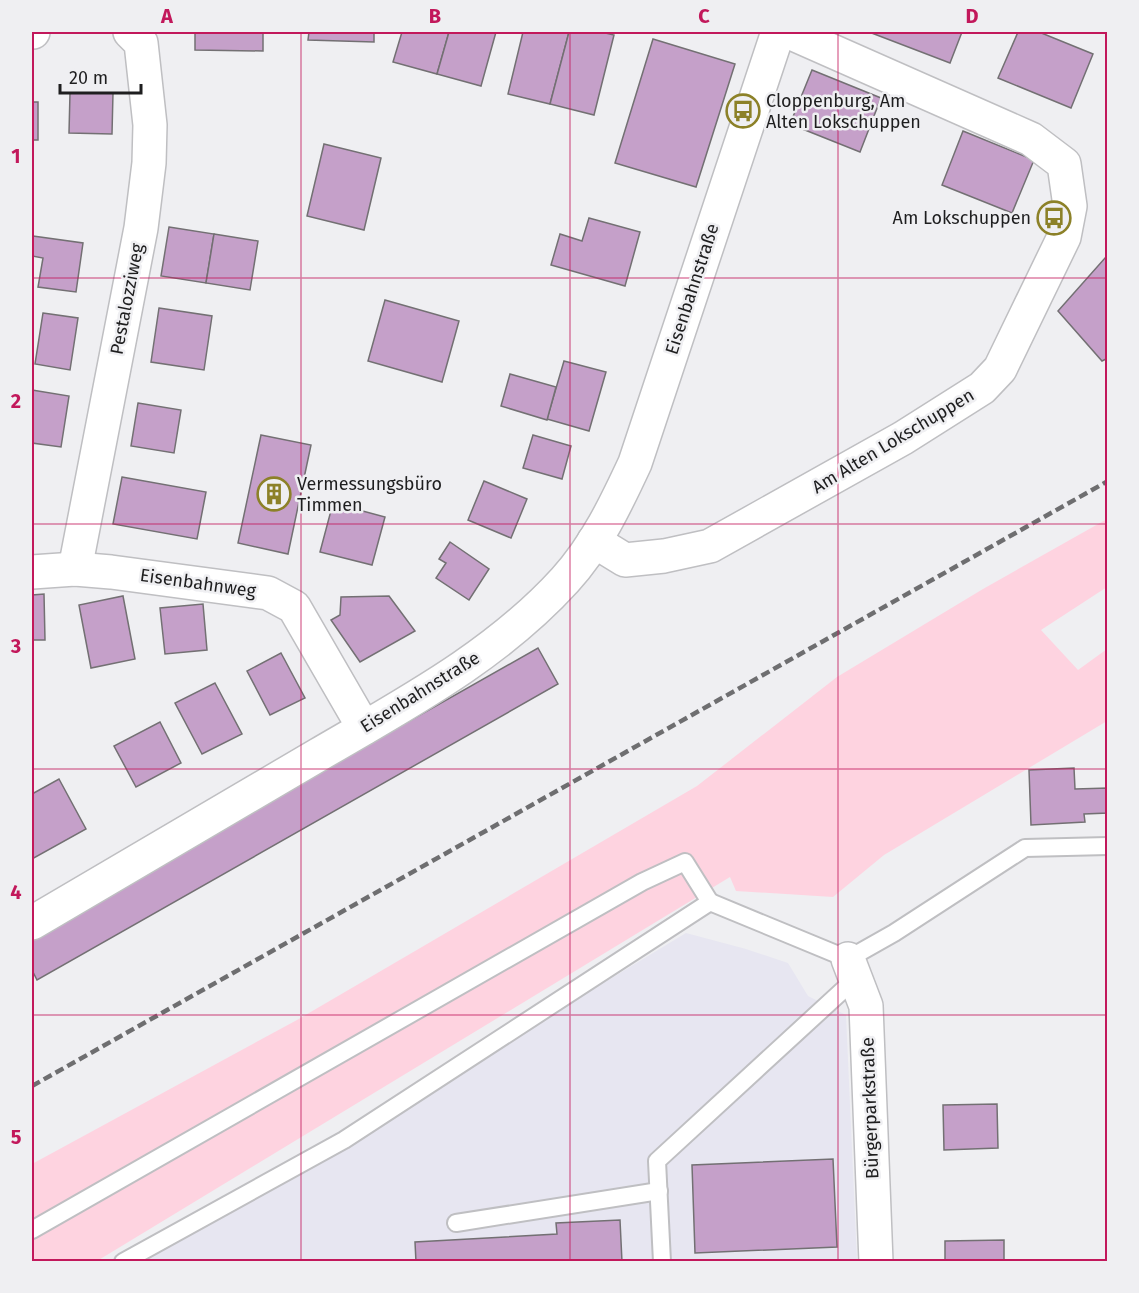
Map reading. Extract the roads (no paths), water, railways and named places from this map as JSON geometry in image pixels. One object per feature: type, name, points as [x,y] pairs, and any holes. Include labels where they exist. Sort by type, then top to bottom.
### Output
[{"type":"street","name":"Pestalozziweg","points":[[75,569],[141,228],[149,163],[150,125],[141,43],[130,32]]},
{"type":"street","name":"Eisenbahnstraße","points":[[32,923],[456,674],[527,618],[567,578],[594,541],[617,502],[635,463],[778,32]]},
{"type":"street","name":"Am Alten Lokschuppen","points":[[594,541],[625,560],[664,556],[710,546],[903,438],[982,388],[1000,369],[1064,237],[1070,206],[1064,164],[1030,139],[789,32]]},
{"type":"street","name":"Eisenbahnweg","points":[[32,572],[75,569],[268,593],[294,607],[364,728]]},
{"type":"street","name":"Bürgerparkstraße","points":[[851,969],[866,1006],[876,1262]]},
{"type":"lane","points":[[662,1262],[657,1161],[851,969],[894,933],[1025,848],[1107,846]]},
{"type":"lane","points":[[32,1230],[642,882],[685,862],[710,903],[851,969]]},
{"type":"lane","points":[[123,1262],[344,1140],[710,903]]},
{"type":"lane","points":[[456,1223],[659,1191]]},
{"type":"railway","points":[[32,1086],[1108,481]]},
{"type":"place","name":"Cloppenburg, Am Alten Lokschuppen","points":[[743,111]]},
{"type":"place","name":"Am Lokschuppen","points":[[1054,218]]},
{"type":"place","name":"Vermessungsbüro Timmen","points":[[274,494]]}]
